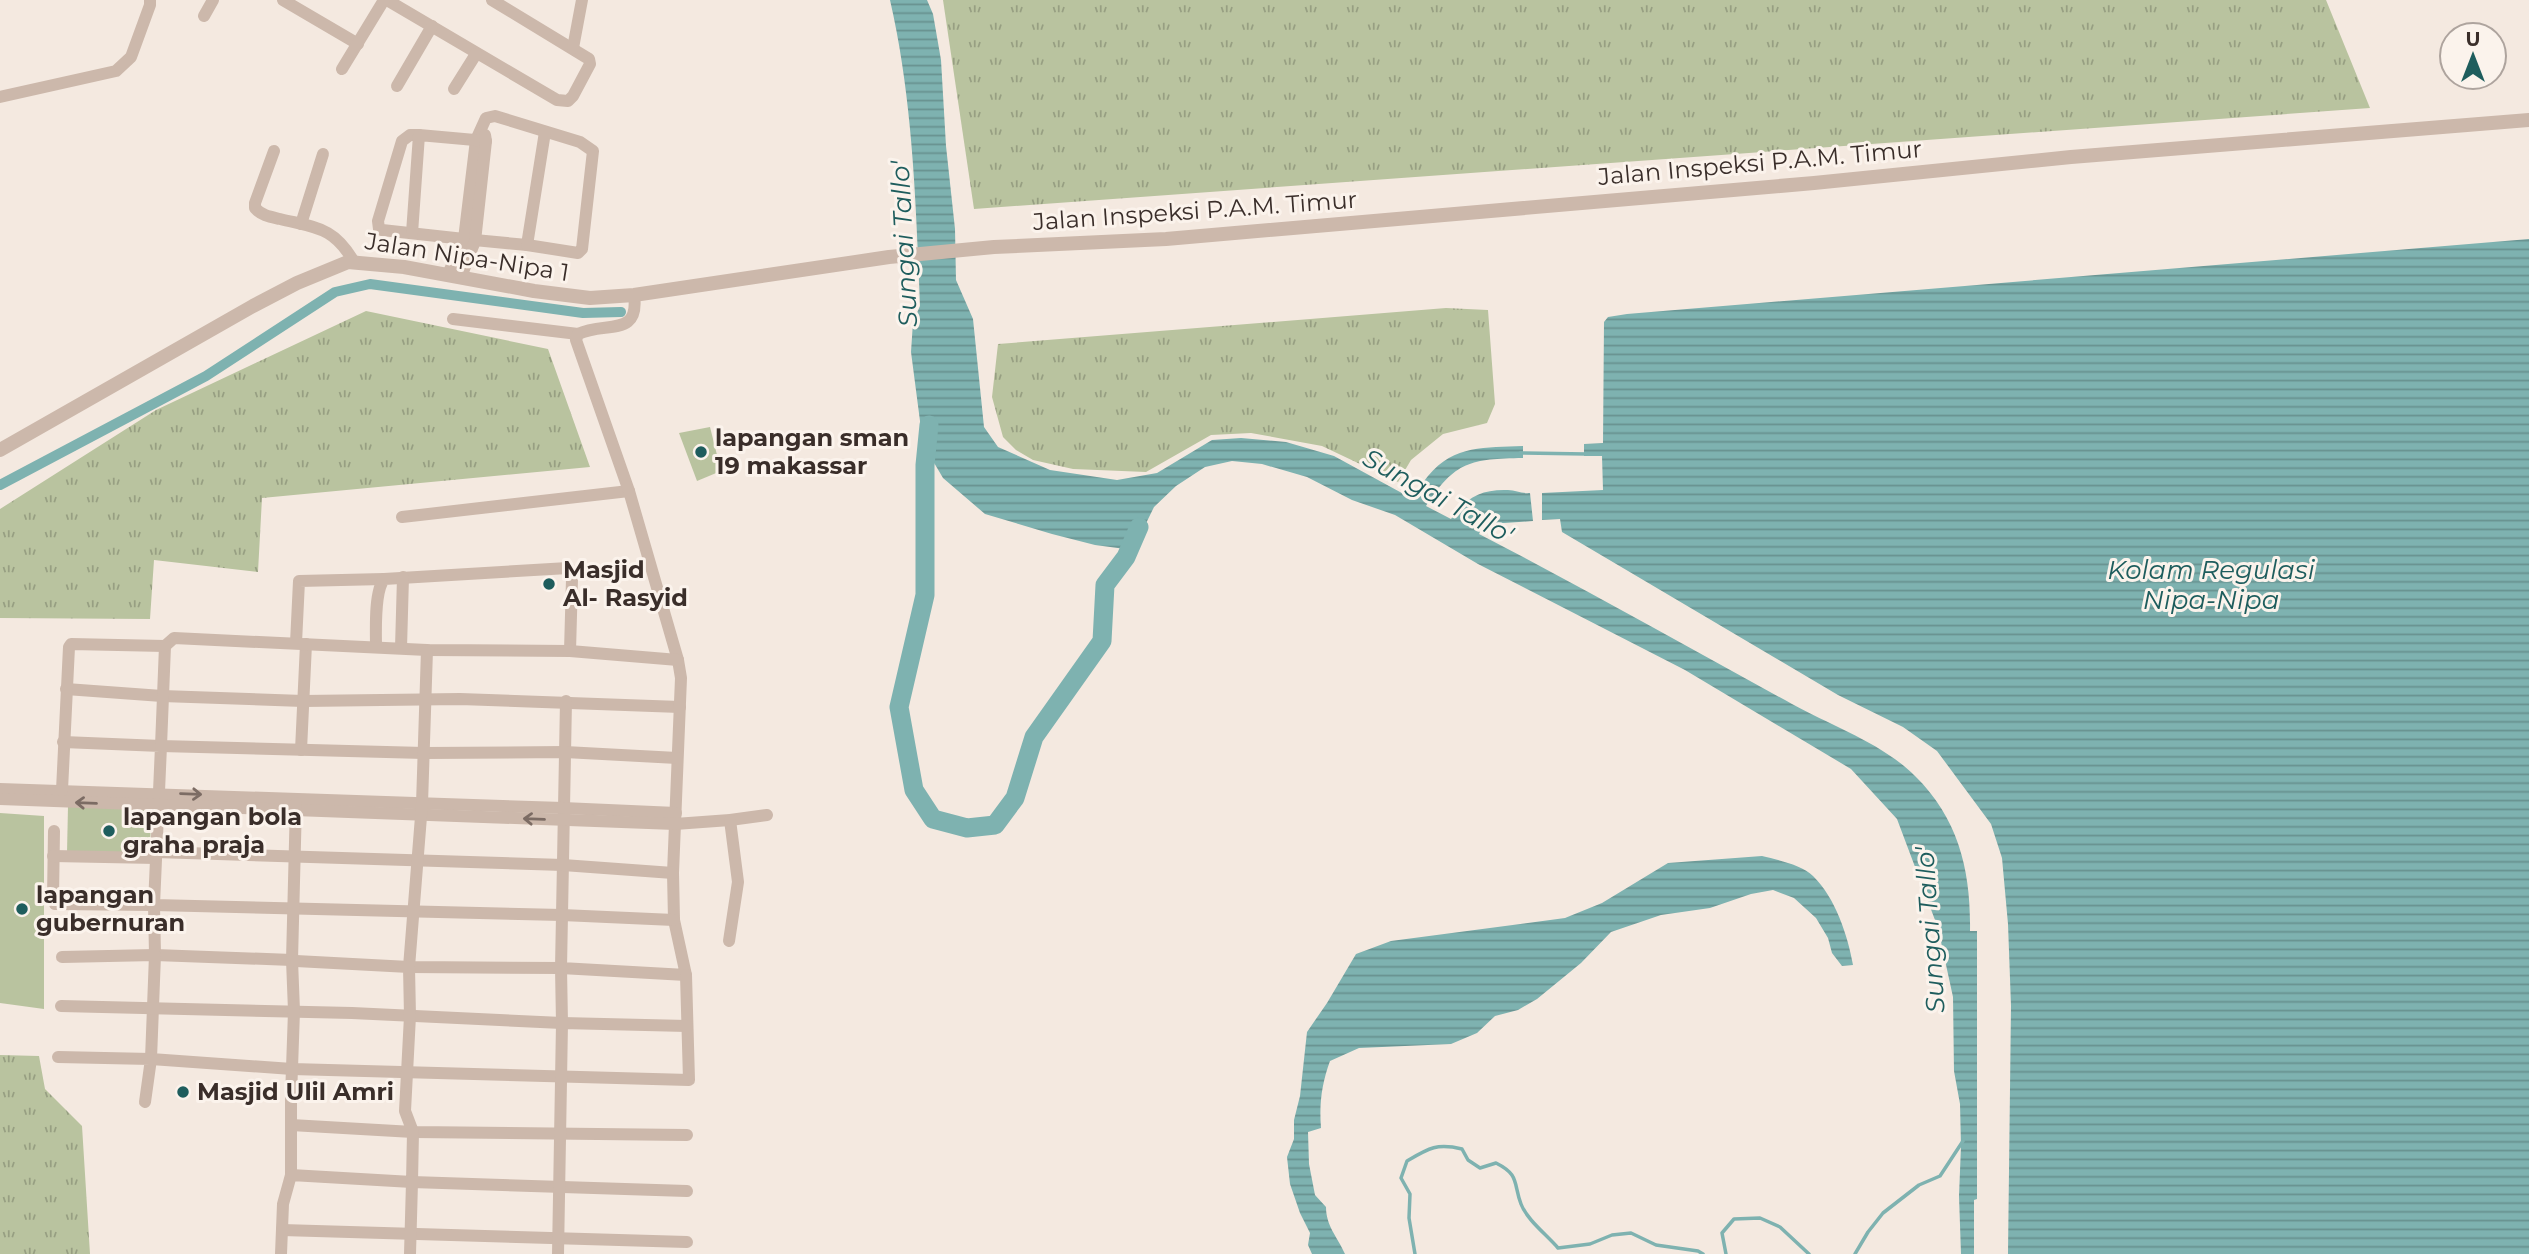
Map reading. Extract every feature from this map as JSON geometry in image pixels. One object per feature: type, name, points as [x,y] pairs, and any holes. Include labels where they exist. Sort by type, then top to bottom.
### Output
[{"type":"street","points":[[0,97],[116,71],[131,57],[150,0]]},
{"type":"street","points":[[204,16],[213,0]]},
{"type":"street","points":[[283,0],[358,44]]},
{"type":"street","points":[[342,69],[386,0],[557,100],[568,101],[590,64],[589,58],[492,0]]},
{"type":"street","points":[[573,48],[582,0]]},
{"type":"street","points":[[397,86],[432,26]]},
{"type":"street","points":[[454,89],[476,54]]},
{"type":"street","points":[[455,275],[469,240],[481,136],[486,118],[492,115],[580,142],[593,151],[582,249],[578,253],[527,245],[469,240],[382,230],[377,227],[401,141],[410,135],[481,136]]},
{"type":"street","name":"Jalan Inspeksi P.A.M. Timur","points":[[889,257],[994,247],[1166,239],[1814,183],[2071,157],[2529,120]]},
{"type":"street","points":[[527,245],[545,132]]},
{"type":"street","points":[[412,233],[419,135]]},
{"type":"street","points":[[274,151],[255,208],[265,215],[337,237],[354,262]]},
{"type":"street","points":[[301,224],[323,154]]},
{"type":"street","name":"Jalan Nipa-Nipa 1","points":[[0,450],[253,306],[297,283],[354,262],[455,275],[590,298],[634,295],[889,257]]},
{"type":"street","points":[[453,319],[578,334],[619,325],[631,319],[634,316],[634,295]]},
{"type":"street","points":[[58,1056],[151,1059],[292,1069],[689,1080],[686,975],[674,920],[673,873],[681,678],[629,491],[577,347],[578,334]]},
{"type":"street","points":[[401,517],[629,491]]},
{"type":"street","points":[[301,750],[303,701],[299,581],[570,568],[570,651]]},
{"type":"street","points":[[401,648],[403,577]]},
{"type":"street","points":[[376,647],[377,604],[380,583],[384,579]]},
{"type":"street","points":[[145,1102],[154,1007],[162,696],[165,646],[170,639],[180,637],[427,650],[570,651],[678,660]]},
{"type":"street","points":[[62,790],[65,689],[68,650],[71,644],[165,646]]},
{"type":"street","points":[[410,1254],[413,1132],[405,1111],[410,1016],[409,967],[421,809],[427,650]]},
{"type":"street","points":[[65,689],[162,696],[303,701],[566,701],[680,707]]},
{"type":"street","points":[[558,1254],[566,701]]},
{"type":"street","points":[[63,742],[424,753],[565,752],[677,758]]},
{"type":"street","points":[[0,789],[62,790],[159,799]]},
{"type":"street","points":[[0,799],[159,799],[730,820],[767,815]]},
{"type":"street","points":[[281,1254],[283,1205],[291,1175],[296,804]]},
{"type":"street","points":[[729,942],[738,882],[730,820]]},
{"type":"street","points":[[54,831],[52,898],[55,904],[293,907],[674,920]]},
{"type":"street","points":[[53,856],[295,856],[563,865],[673,873]]},
{"type":"street","points":[[62,957],[155,955],[409,967],[561,968],[686,975]]},
{"type":"street","points":[[61,1006],[294,1011],[687,1026]]},
{"type":"street","points":[[291,1125],[413,1132],[687,1135]]},
{"type":"street","points":[[291,1175],[412,1182],[687,1191]]},
{"type":"street","points":[[282,1230],[687,1242]]},
{"type":"green space","points":[[943,0],[2326,0],[2370,108],[974,209]]},
{"type":"green space","points":[[1446,308],[1488,310],[1495,404],[1487,423],[1443,434],[1411,460],[1398,482],[1322,446],[1251,433],[1211,435],[1146,472],[1073,469],[1033,460],[1016,450],[1003,437],[992,397],[998,344]]},
{"type":"green space","points":[[366,311],[548,349],[590,467],[262,498],[258,572],[154,560],[150,619],[0,618],[0,509],[156,410]]},
{"type":"green space","name":"lapangan sman 19 makassar","points":[[710,427],[721,471],[697,481],[679,433]]},
{"type":"green space","name":"lapangan bola graha praja","points":[[68,806],[151,808],[150,855],[67,853]]},
{"type":"green space","name":"lapangan gubernuran","points":[[0,813],[44,816],[44,1009],[0,1003]]},
{"type":"green space","points":[[0,1055],[39,1056],[45,1089],[82,1126],[90,1254],[0,1254]]},
{"type":"water","points":[[890,0],[927,0],[933,14],[941,60],[946,146],[955,229],[956,280],[973,319],[984,427],[998,447],[1050,470],[1117,480],[1157,473],[1212,440],[1241,438],[1286,442],[1334,456],[1411,498],[1428,476],[1449,458],[1483,448],[1523,446],[1523,458],[1477,462],[1456,471],[1436,491],[1426,506],[1451,519],[1463,505],[1482,493],[1508,490],[1530,493],[1533,521],[1490,524],[1483,526],[1479,534],[1872,745],[1902,764],[1930,793],[1952,828],[1959,848],[1968,888],[1970,931],[1977,931],[1977,1199],[1974,1200],[1974,1254],[1961,1254],[1960,1104],[1954,1071],[1953,997],[1938,928],[1897,819],[1851,769],[1685,670],[1478,564],[1395,515],[1352,500],[1307,477],[1262,464],[1232,461],[1205,467],[1176,486],[1154,507],[1133,550],[1095,545],[985,514],[943,478],[923,444],[911,352],[913,322],[920,306],[915,191],[909,114]]},
{"type":"water","name":"Kolam Regulasi Nipa-Nipa","points":[[2529,239],[2529,1254],[2008,1254],[2011,1006],[2008,924],[2002,858],[1991,824],[1937,751],[1903,727],[1838,695],[1562,532],[1560,519],[1542,520],[1542,493],[1603,490],[1602,456],[1584,456],[1584,444],[1603,443],[1604,322],[1608,317],[1627,314]]},
{"type":"water","points":[[1762,856],[1803,869],[1821,885],[1839,918],[1853,965],[1842,966],[1832,953],[1828,938],[1816,918],[1794,898],[1773,890],[1751,894],[1710,908],[1661,915],[1611,932],[1581,963],[1537,999],[1518,1010],[1495,1016],[1477,1033],[1451,1044],[1359,1048],[1330,1061],[1322,1093],[1321,1128],[1308,1132],[1309,1164],[1315,1195],[1326,1207],[1330,1225],[1345,1254],[1312,1254],[1308,1245],[1310,1233],[1290,1184],[1287,1157],[1294,1139],[1294,1120],[1300,1096],[1307,1032],[1356,954],[1391,941],[1565,918],[1602,903],[1668,863]]},
{"type":"waterway","points":[[0,485],[206,376],[335,292],[370,284],[583,313],[621,312]]},
{"type":"waterway","name":"Sungai Tallo'","points":[[929,425],[925,465],[925,595],[899,707],[914,790],[933,819],[967,828],[995,825],[1015,798],[1034,737],[1102,641],[1105,585],[1126,557],[1139,527]]},
{"type":"waterway","points":[[1520,453],[1586,454]]},
{"type":"waterway","name":"Sungai Tallo'","points":[[1855,1254],[1883,1213],[1919,1185],[1940,1176],[1963,1141]]},
{"type":"waterway","points":[[1415,1254],[1409,1218],[1410,1194],[1401,1178],[1407,1161],[1439,1147],[1462,1149],[1468,1160],[1480,1168],[1496,1163],[1504,1167],[1514,1180],[1524,1210],[1558,1248],[1590,1244],[1612,1235],[1631,1233],[1656,1245],[1703,1254]]},
{"type":"waterway","points":[[1726,1254],[1722,1233],[1734,1219],[1760,1218],[1780,1227],[1809,1254]]},
{"type":"place","name":"lapangan sman 19 makassar","points":[[701,452]]},
{"type":"place","name":"Masjid Al- Rasyid","points":[[549,584]]},
{"type":"place","name":"lapangan bola graha praja","points":[[109,831]]},
{"type":"place","name":"lapangan gubernuran","points":[[22,909]]},
{"type":"place","name":"Masjid Ulil Amri","points":[[183,1092]]}]
